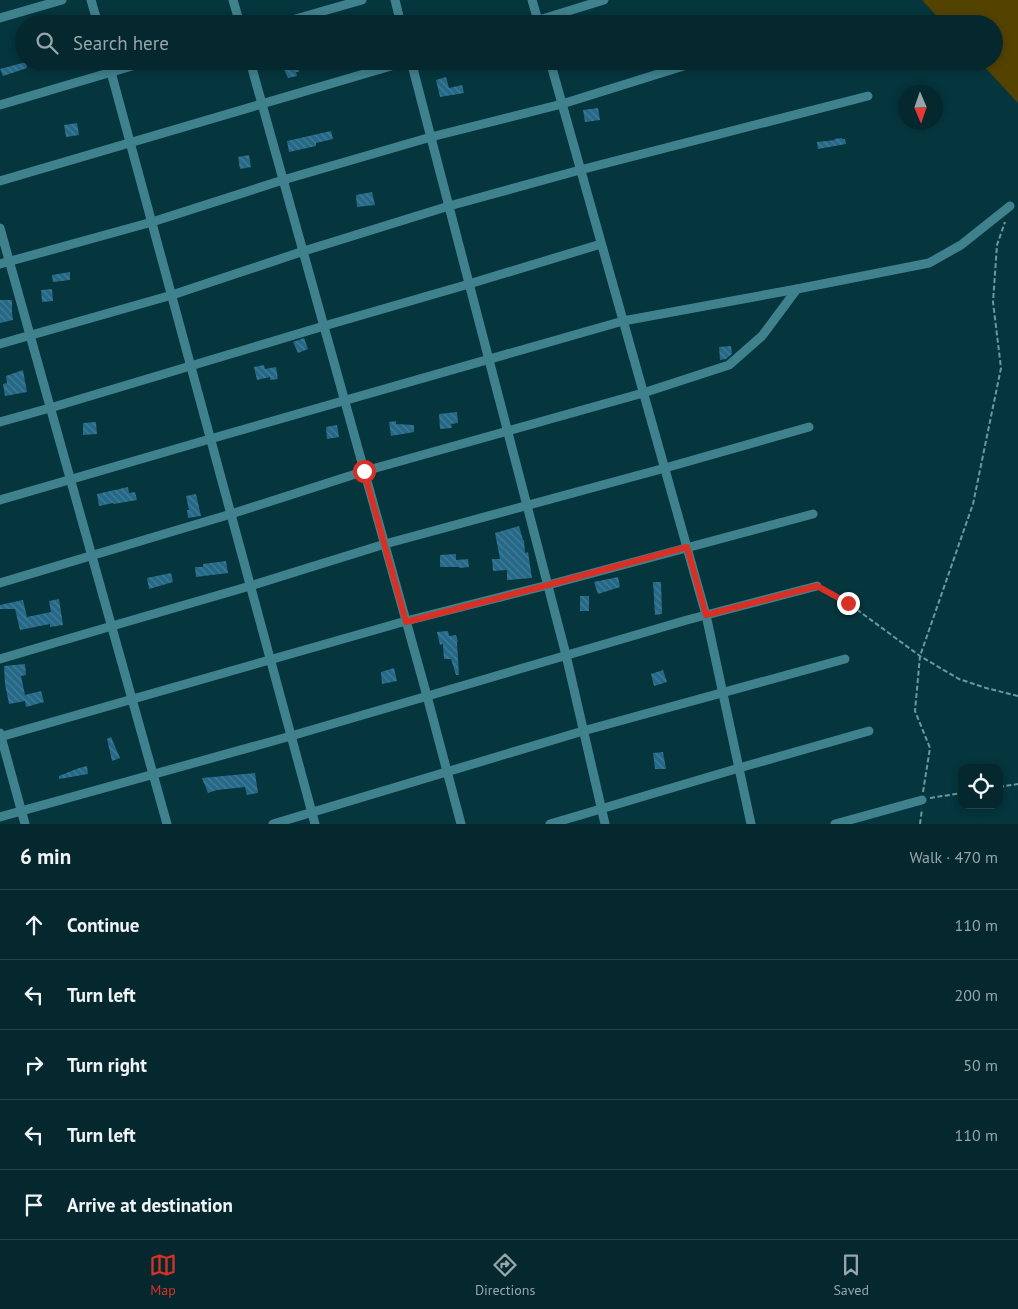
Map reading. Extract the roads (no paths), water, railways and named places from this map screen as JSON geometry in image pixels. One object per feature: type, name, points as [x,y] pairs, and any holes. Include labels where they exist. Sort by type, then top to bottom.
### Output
[{"type":"street","points":[[0,18],[62,0]]},
{"type":"street","points":[[91,0],[95,15]]},
{"type":"street","points":[[233,0],[237,15]]},
{"type":"street","points":[[310,15],[362,0]]},
{"type":"street","points":[[395,0],[399,15]]},
{"type":"street","points":[[532,0],[536,15]]},
{"type":"street","points":[[559,15],[604,0]]},
{"type":"street","points":[[0,105],[119,70]]},
{"type":"street","points":[[253,70],[461,824]]},
{"type":"street","points":[[0,181],[379,70]]},
{"type":"street","points":[[412,70],[566,655],[605,824]]},
{"type":"street","points":[[553,70],[706,615],[751,824]]},
{"type":"street","points":[[0,264],[152,222],[283,180],[431,137],[562,104],[671,70]]},
{"type":"street","points":[[112,72],[314,824]]},
{"type":"street","points":[[0,344],[172,295],[304,251],[449,206],[580,170],[868,96]]},
{"type":"street","points":[[0,500],[623,321],[929,263],[962,245],[1010,206]]},
{"type":"street","points":[[0,228],[167,824]]},
{"type":"street","points":[[0,422],[601,244]]},
{"type":"street","points":[[0,583],[231,514],[364,471],[643,393],[729,365],[762,336],[797,289]]},
{"type":"street","points":[[0,659],[250,586],[385,544],[810,426]]},
{"type":"street","points":[[26,824],[0,736],[406,622],[813,514]]},
{"type":"street","points":[[0,816],[154,775],[706,615],[817,586]]},
{"type":"street","points":[[273,824],[584,731],[845,659]]},
{"type":"street","points":[[550,824],[869,732]]},
{"type":"street","points":[[835,824],[922,800]]}]
